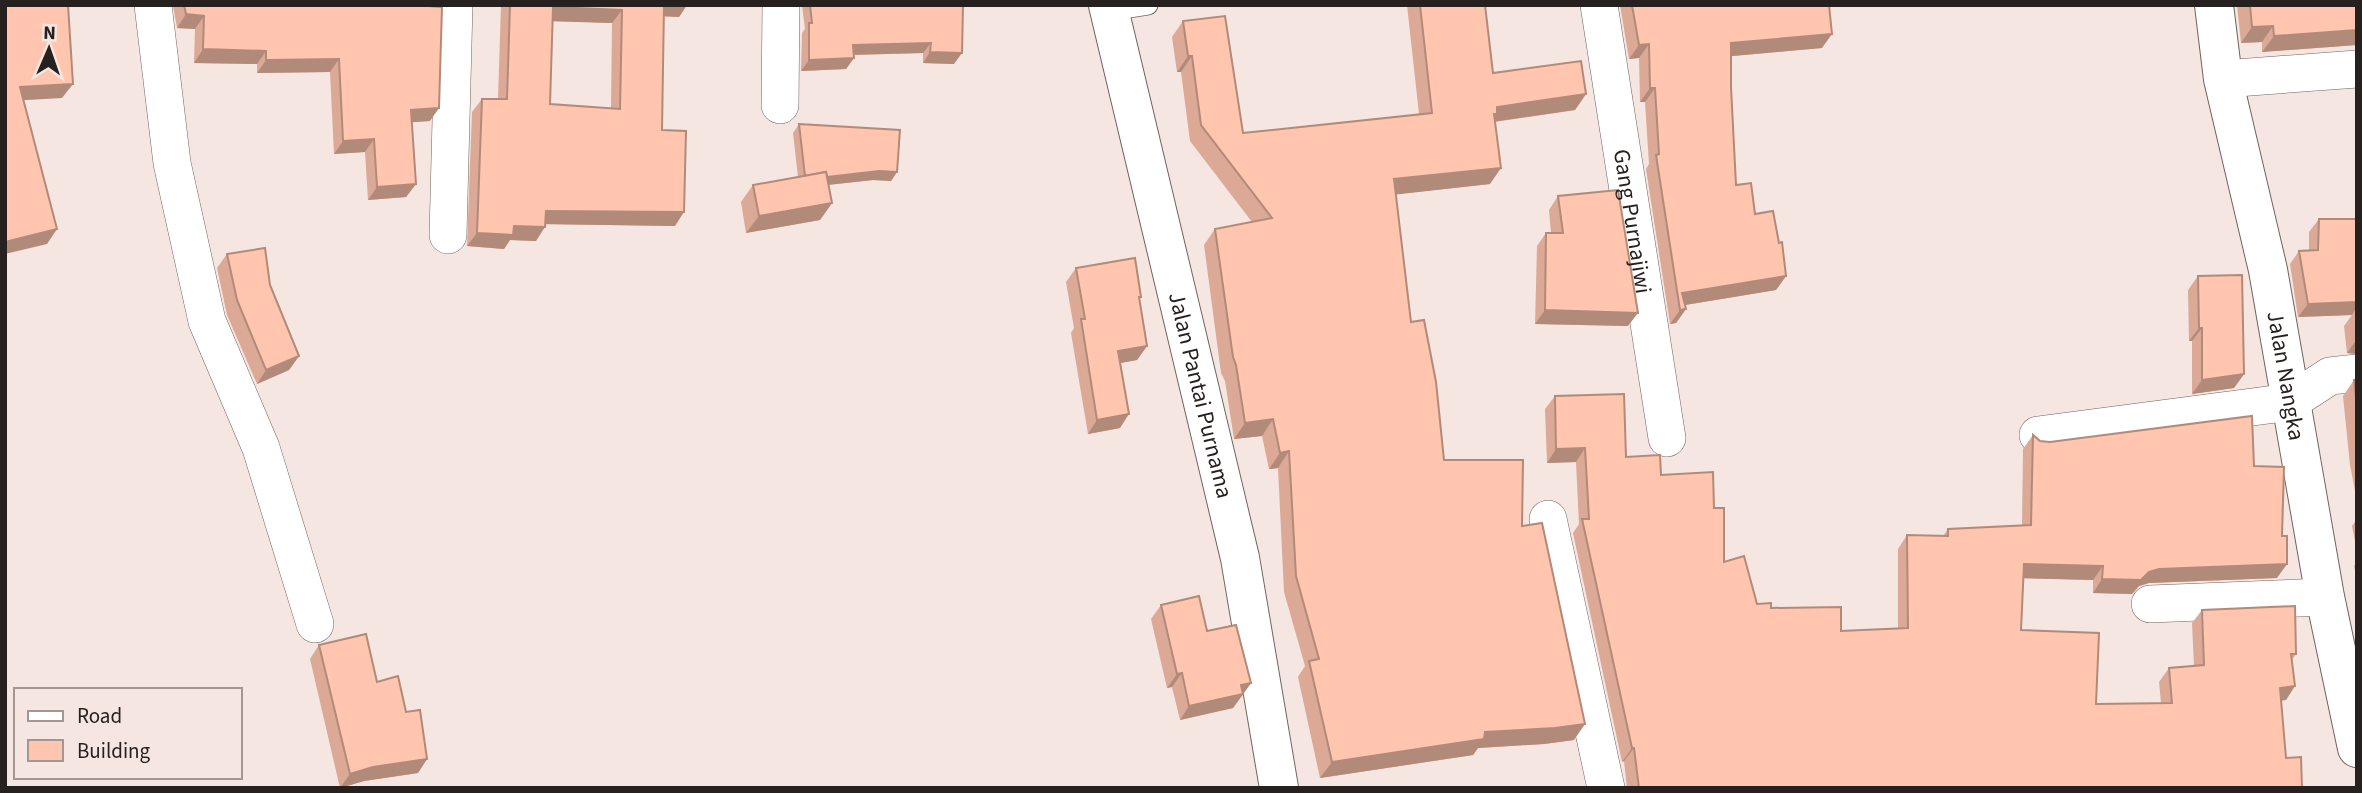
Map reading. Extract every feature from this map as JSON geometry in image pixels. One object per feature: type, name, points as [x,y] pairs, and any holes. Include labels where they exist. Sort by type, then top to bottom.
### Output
[{"type":"street","points":[[153,5],[172,163],[207,321],[261,448],[316,624]]},
{"type":"street","points":[[448,235],[454,5]]},
{"type":"street","points":[[780,105],[781,5]]},
{"type":"street","name":"Gang Purnajiwi","points":[[1599,5],[1667,438]]},
{"type":"street","name":"Jalan Nangka","points":[[2214,5],[2223,79],[2268,270],[2325,597],[2357,748]]},
{"type":"street","name":"Jalan Pantai Purnama","points":[[1109,8],[1240,558],[1279,788]]},
{"type":"street","points":[[2223,79],[2357,69]]},
{"type":"street","points":[[2038,435],[2290,402],[2330,376],[2357,373]]},
{"type":"street","points":[[1548,519],[1606,788]]},
{"type":"street","points":[[2150,604],[2325,597]]},
{"type":"lane","points":[[1109,8],[1148,5]]},
{"type":"building","points":[[5,5],[68,5],[73,84],[20,87],[57,229],[5,242]]},
{"type":"building","points":[[184,5],[442,7],[439,108],[411,110],[416,184],[377,187],[374,139],[343,141],[339,59],[266,60],[266,51],[203,49],[204,16],[186,14]]},
{"type":"building","points":[[510,5],[664,5],[662,130],[686,131],[684,212],[546,211],[545,227],[514,226],[513,235],[477,233],[482,99],[507,99]],"holes":[[[553,7],[622,10],[620,109],[550,104]]]},
{"type":"building","points":[[810,5],[963,5],[962,53],[930,52],[931,43],[853,45],[854,58],[809,60],[809,23],[812,23]]},
{"type":"building","points":[[1420,5],[1485,5],[1493,73],[1581,61],[1586,94],[1497,107],[1497,114],[1494,114],[1501,168],[1394,179],[1411,322],[1424,320],[1436,382],[1444,460],[1523,460],[1522,526],[1542,523],[1585,724],[1485,732],[1484,739],[1332,762],[1309,661],[1319,659],[1296,576],[1289,451],[1280,453],[1273,419],[1245,423],[1215,229],[1272,218],[1201,125],[1192,56],[1188,56],[1183,21],[1225,16],[1243,133],[1432,113]]},
{"type":"building","points":[[1632,5],[1829,5],[1832,34],[1731,43],[1736,185],[1751,183],[1755,214],[1773,211],[1779,243],[1782,242],[1786,276],[1682,293],[1686,309],[1680,310],[1656,155],[1659,154],[1655,88],[1650,88],[1649,44],[1639,45]]},
{"type":"building","points":[[2250,5],[2357,5],[2357,30],[2274,36],[2273,26],[2252,27]]},
{"type":"building","points":[[799,124],[900,130],[897,172],[879,171],[827,177],[826,172],[805,176]]},
{"type":"building","points":[[826,172],[832,203],[759,216],[753,185]]},
{"type":"building","points":[[1618,190],[1638,313],[1545,310],[1546,233],[1563,233],[1558,196]]},
{"type":"building","points":[[2319,219],[2357,219],[2357,302],[2308,304],[2299,251],[2318,250]]},
{"type":"building","points":[[265,248],[270,285],[299,356],[266,370],[237,300],[227,254]]},
{"type":"building","points":[[1135,258],[1147,346],[1118,351],[1129,414],[1097,420],[1076,268]]},
{"type":"building","points":[[2242,275],[2244,374],[2202,380],[2198,276]]},
{"type":"building","points":[[2357,379],[2357,407],[2354,380]]},
{"type":"building","points":[[1624,394],[1626,457],[1660,455],[1661,475],[1713,472],[1714,508],[1724,508],[1724,562],[1744,556],[1757,604],[1771,603],[1771,608],[1841,607],[1841,631],[1908,628],[1907,535],[1948,536],[1948,529],[2031,525],[2033,435],[2040,441],[2050,442],[2252,416],[2254,466],[2284,467],[2282,536],[2287,536],[2287,564],[2159,569],[2149,572],[2141,580],[2102,579],[2103,566],[2024,564],[2021,630],[2099,633],[2096,704],[2172,703],[2169,668],[2204,665],[2202,610],[2295,606],[2296,654],[2291,654],[2295,686],[2280,688],[2286,758],[2301,757],[2302,788],[1639,788],[1634,748],[1582,519],[1589,519],[1585,448],[1556,449],[1555,396]]},
{"type":"building","points":[[1199,596],[1207,631],[1236,625],[1251,683],[1241,685],[1243,694],[1189,706],[1182,673],[1177,674],[1161,605]]},
{"type":"building","points":[[366,634],[377,682],[398,676],[406,712],[420,710],[427,759],[373,767],[350,774],[319,645]]}]
